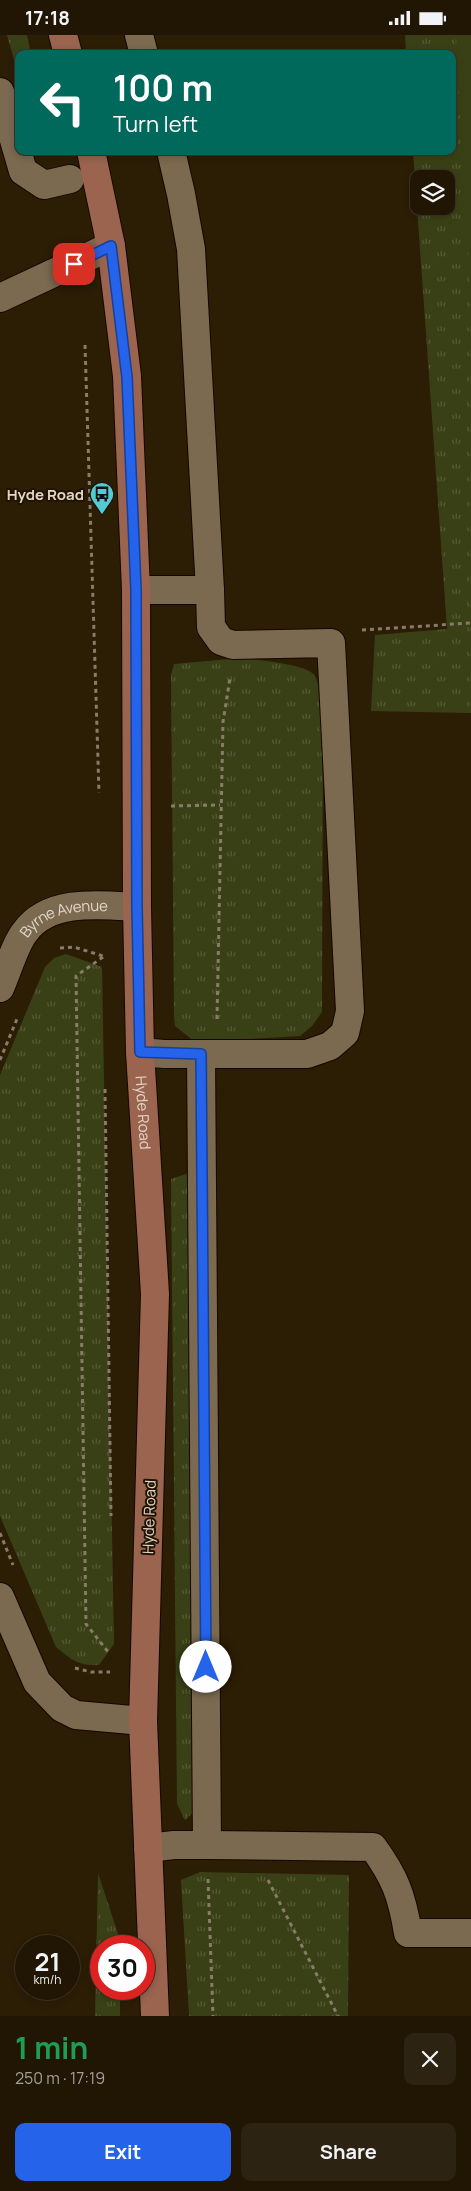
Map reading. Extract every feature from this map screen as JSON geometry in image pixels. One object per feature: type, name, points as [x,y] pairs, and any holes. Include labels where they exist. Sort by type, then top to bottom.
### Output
[{"type":"street","points":[[64,35],[67,50]]},
{"type":"street","points":[[139,35],[143,50]]},
{"type":"street","points":[[0,93],[15,146]]},
{"type":"street","points":[[17,155],[22,171],[44,185],[70,179]]},
{"type":"street","name":"Hyde Road","points":[[92,155],[111,246],[127,377],[136,590],[137,907],[140,1052],[155,1294],[143,1721],[155,2016]]},
{"type":"street","points":[[140,1052],[307,1054],[330,1046],[345,1033],[350,1011],[331,643],[233,645],[220,641],[211,627],[191,249],[181,194],[171,155]]},
{"type":"street","points":[[0,298],[111,246]]},
{"type":"street","points":[[136,590],[210,590]]},
{"type":"street","name":"Byrne Avenue","points":[[0,989],[24,932],[40,918],[62,908],[103,905],[137,907]]},
{"type":"street","points":[[200,1845],[208,1054]]},
{"type":"street","points":[[0,1597],[37,1682],[62,1708],[76,1715],[143,1721]]},
{"type":"street","points":[[148,1848],[200,1845],[373,1847],[389,1868],[402,1901],[408,1933],[471,1933]]},
{"type":"path","points":[[85,337],[99,797]]},
{"type":"path","points":[[331,643],[353,631],[471,623]]},
{"type":"path","points":[[208,1054],[223,722],[233,645]]},
{"type":"path","points":[[164,806],[220,805]]},
{"type":"path","points":[[103,905],[103,966]]},
{"type":"path","points":[[103,956],[76,976],[76,996],[86,1625],[114,1659]]},
{"type":"path","points":[[105,1084],[111,1525]]},
{"type":"path","points":[[113,1719],[114,1665]]},
{"type":"path","points":[[200,1845],[210,1883],[213,2016]]},
{"type":"path","points":[[251,1847],[338,2016]]},
{"type":"green space","points":[[7,35],[27,35],[30,50],[15,50],[15,63]]},
{"type":"green space","points":[[405,35],[471,35],[471,713],[371,711],[375,635],[447,629],[418,215],[455,215],[455,170],[414,170],[413,155],[456,155],[456,50],[406,50]]},
{"type":"green space","points":[[456,35],[471,35],[471,313]]},
{"type":"green space","points":[[241,658],[303,668],[315,676],[320,692],[323,718],[322,1012],[312,1026],[300,1036],[195,1042],[175,1026],[174,1016],[171,675],[174,664]]},
{"type":"green space","points":[[66,954],[102,967],[114,1644],[99,1665],[80,1663],[56,1647],[0,1516],[0,1075],[45,967],[54,958]]},
{"type":"green space","points":[[189,1173],[199,1807],[185,1820],[177,1804],[171,1179]]},
{"type":"green space","points":[[200,1872],[349,1875],[348,2016],[189,2016],[181,1880]]},
{"type":"green space","points":[[98,1873],[118,1935],[97,1935]]},
{"type":"green space","points":[[95,2000],[120,2000],[120,2016],[95,2016]]},
{"type":"place","name":"Hyde Road","points":[[102,515]]},
{"type":"route","points":[[74,264],[111,246],[127,377],[136,590],[137,907],[140,1052],[201,1054],[206,1667]]}]
